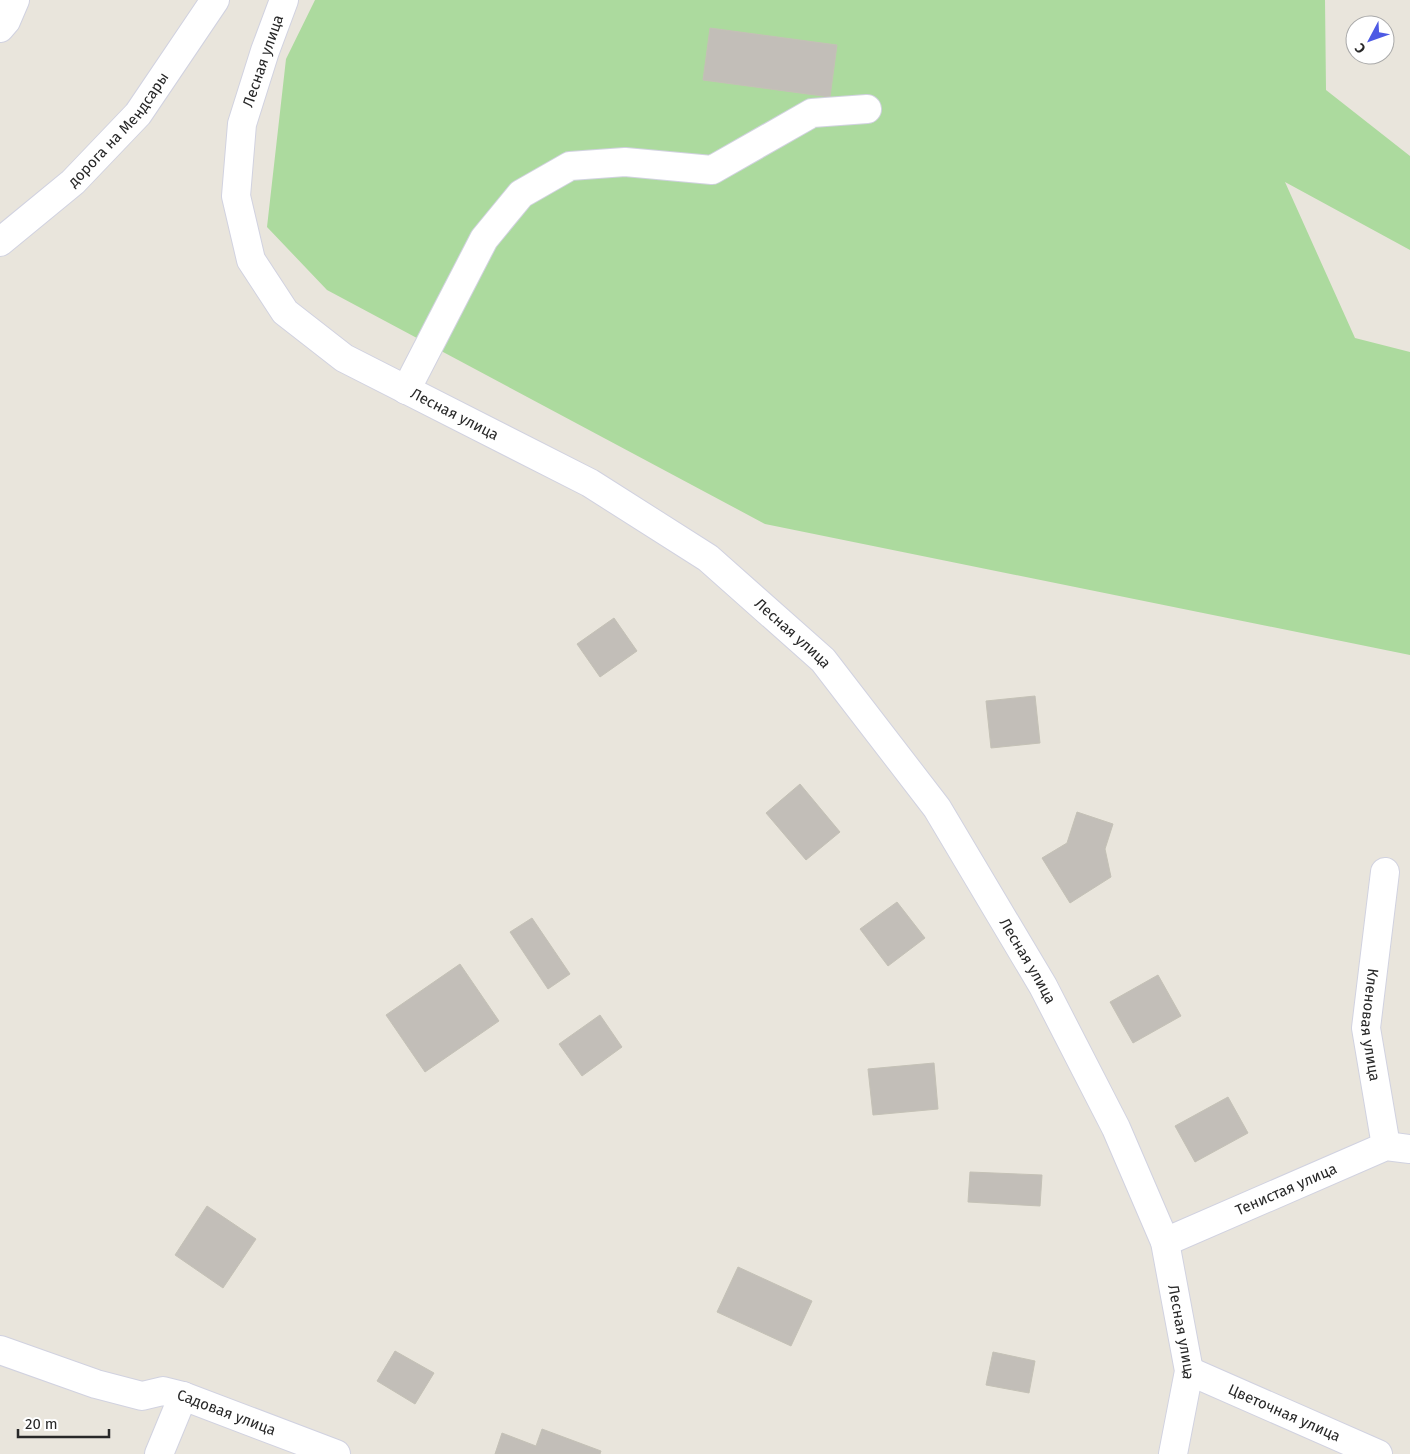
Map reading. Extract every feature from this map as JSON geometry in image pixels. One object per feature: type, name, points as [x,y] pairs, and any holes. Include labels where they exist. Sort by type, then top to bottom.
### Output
[{"type":"street","points":[[0,28],[6,22],[15,0]]},
{"type":"street","name":"дорога на Мендсары","points":[[0,242],[74,182],[138,114],[216,0]]},
{"type":"street","name":"Лесная улица","points":[[284,0],[265,51],[242,124],[236,196],[251,260],[285,312],[344,358],[590,483],[708,558],[824,660],[937,808],[1043,986],[1116,1128],[1165,1242],[1189,1371],[1173,1454]]},
{"type":"street","points":[[406,390],[484,239],[520,194],[570,166],[625,162],[712,170],[812,113],[867,109]]},
{"type":"street","name":"Кленовая улица","points":[[1384,872],[1366,1028],[1398,1147]]},
{"type":"street","name":"Тенистая улица","points":[[1165,1242],[1398,1147]]},
{"type":"street","name":"Садовая улица","points":[[0,1350],[96,1384],[142,1396],[163,1391],[183,1396],[336,1454]]},
{"type":"street","name":"Цветочная улица","points":[[1189,1371],[1378,1454]]},
{"type":"street","points":[[159,1454],[183,1396]]},
{"type":"green space","points":[[315,0],[1325,0],[1326,90],[1410,156],[1410,250],[1285,182],[1355,338],[1410,352],[1410,655],[765,524],[327,290],[267,227],[286,59]]},
{"type":"building","points":[[710,28],[837,45],[830,97],[703,80]]},
{"type":"building","points":[[614,618],[637,651],[600,677],[577,644]]},
{"type":"building","points":[[1035,696],[1040,743],[991,748],[986,701]]},
{"type":"building","points":[[800,784],[840,832],[806,860],[766,813]]},
{"type":"building","points":[[1077,812],[1113,824],[1105,849],[1111,877],[1070,903],[1042,858],[1067,843]]},
{"type":"building","points":[[897,902],[925,938],[888,966],[860,929]]},
{"type":"building","points":[[532,918],[570,974],[548,989],[510,932]]},
{"type":"building","points":[[460,964],[499,1021],[425,1072],[386,1015]]},
{"type":"building","points":[[1158,975],[1181,1016],[1133,1043],[1110,1002]]},
{"type":"building","points":[[600,1015],[622,1047],[582,1076],[559,1044]]},
{"type":"building","points":[[934,1063],[938,1109],[873,1115],[868,1069]]},
{"type":"building","points":[[1228,1097],[1248,1133],[1195,1162],[1175,1126]]},
{"type":"building","points":[[970,1172],[1042,1175],[1040,1206],[968,1202]]},
{"type":"building","points":[[207,1206],[256,1239],[223,1288],[175,1255]]},
{"type":"building","points":[[738,1267],[812,1301],[791,1346],[717,1312]]},
{"type":"building","points":[[395,1351],[434,1373],[415,1404],[377,1381]]},
{"type":"building","points":[[993,1352],[1035,1361],[1029,1393],[986,1385]]},
{"type":"building","points":[[542,1429],[601,1451],[600,1454],[495,1454],[502,1433],[536,1446]]}]
